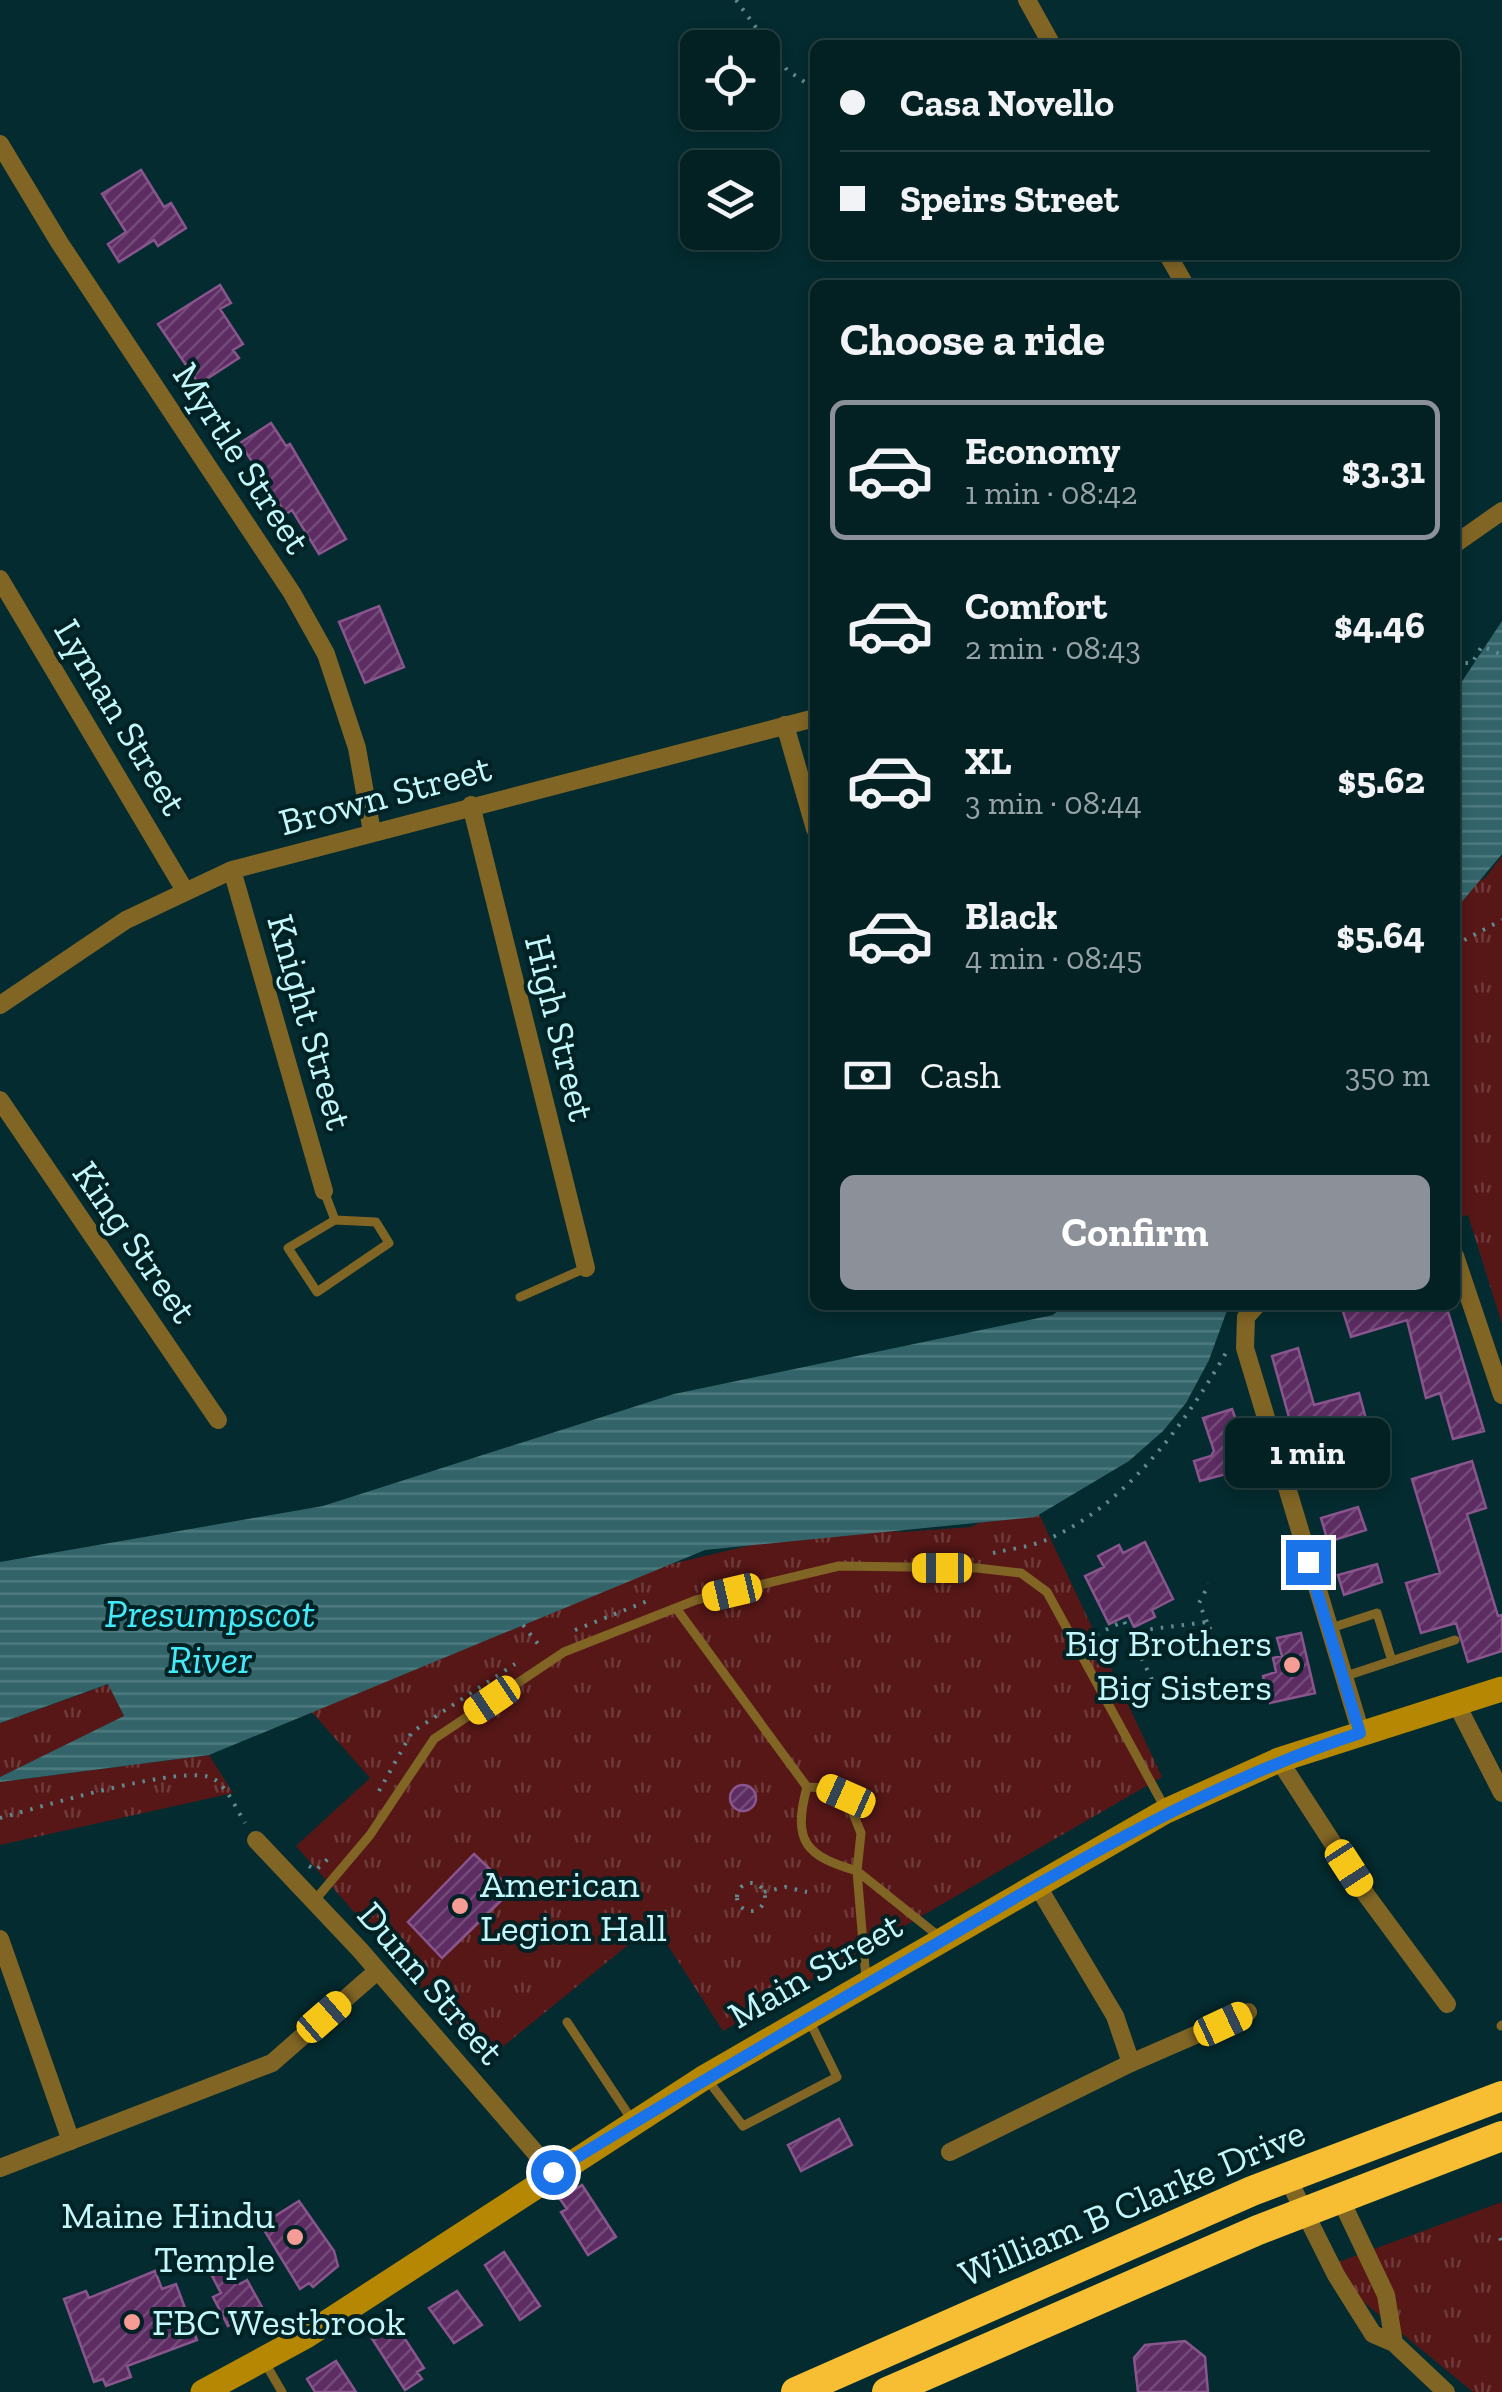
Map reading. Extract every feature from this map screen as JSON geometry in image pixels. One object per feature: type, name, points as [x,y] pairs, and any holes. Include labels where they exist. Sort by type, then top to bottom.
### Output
[{"type":"highway","name":"William B Clarke Drive","points":[[796,2392],[1287,2177],[1502,2096]]},
{"type":"highway","name":"William B Clarke Drive","points":[[887,2392],[1112,2291],[1502,2136]]},
{"type":"main road","name":"Main Street","points":[[202,2392],[264,2361],[706,2077],[1166,1811],[1279,1760],[1502,1690]]},
{"type":"street","points":[[1027,0],[1049,40]]},
{"type":"street","name":"Myrtle Street","points":[[0,144],[59,242],[292,593],[326,654],[357,748],[372,832]]},
{"type":"street","points":[[1460,540],[1502,511]]},
{"type":"street","name":"Lyman Street","points":[[0,579],[184,890]]},
{"type":"street","name":"Brown Street","points":[[0,1005],[126,920],[232,870],[810,719]]},
{"type":"street","points":[[785,724],[810,812]]},
{"type":"street","name":"High Street","points":[[471,805],[586,1268]]},
{"type":"street","name":"Knight Street","points":[[232,870],[324,1191]]},
{"type":"street","name":"King Street","points":[[0,1100],[218,1420]]},
{"type":"street","points":[[1460,1271],[1502,1395]]},
{"type":"street","points":[[1252,1310],[1246,1317],[1245,1348],[1360,1733]]},
{"type":"street","points":[[1456,1703],[1502,1793]]},
{"type":"street","points":[[1279,1760],[1367,1896],[1447,2004]]},
{"type":"street","name":"Dunn Street","points":[[256,1840],[315,1900],[553,2172]]},
{"type":"street","points":[[1038,1884],[1116,2016],[1131,2062]]},
{"type":"street","points":[[0,1939],[71,2141]]},
{"type":"street","points":[[0,2168],[272,2063],[376,1972]]},
{"type":"street","points":[[950,2152],[1131,2062],[1248,2012]]},
{"type":"street","points":[[1287,2177],[1303,2213],[1372,2334],[1394,2343],[1446,2392]]},
{"type":"street","points":[[1340,2198],[1386,2295],[1394,2343]]},
{"type":"lane","points":[[324,1191],[335,1220]]},
{"type":"lane","points":[[335,1220],[376,1222],[389,1243],[317,1292],[288,1248],[335,1220]]},
{"type":"lane","points":[[520,1298],[586,1268]]},
{"type":"lane","points":[[315,1900],[370,1836],[434,1740],[564,1652],[676,1608],[839,1566],[977,1568],[1021,1573],[1047,1592],[1166,1811]]},
{"type":"lane","points":[[676,1608],[807,1788]]},
{"type":"lane","points":[[1328,1629],[1377,1613],[1392,1661]]},
{"type":"lane","points":[[1344,1677],[1455,1640]]},
{"type":"lane","points":[[807,1788],[826,1788],[846,1796],[861,1833],[857,1871],[867,1984]]},
{"type":"lane","points":[[807,1788],[799,1816],[804,1843],[821,1860],[857,1871],[944,1939]]},
{"type":"lane","points":[[706,2077],[743,2126],[837,2076],[808,2018]]},
{"type":"lane","points":[[567,2022],[633,2122]]},
{"type":"lane","points":[[1325,2163],[1340,2198]]},
{"type":"lane","points":[[264,2361],[281,2391]]},
{"type":"path","points":[[736,0],[786,70],[810,86]]},
{"type":"path","points":[[1460,663],[1472,663],[1482,646],[1502,656]]},
{"type":"path","points":[[1460,943],[1502,920]]},
{"type":"path","points":[[1209,1584],[1199,1603],[1220,1649],[1214,1658]]},
{"type":"path","points":[[1076,1644],[1124,1621],[1155,1686]]},
{"type":"path","points":[[1128,1630],[1207,1622]]},
{"type":"path","points":[[523,1625],[539,1646]]},
{"type":"path","points":[[764,1892],[757,1911],[744,1909],[737,1900],[740,1888],[747,1884],[764,1892],[785,1887],[807,1892]]},
{"type":"green space","points":[[1502,856],[1502,1324],[1468,1215],[1460,1217],[1460,890],[1485,878]]},
{"type":"green space","points":[[1031,1497],[1162,1777],[723,2031],[654,1924],[485,2061],[296,1846],[370,1778],[302,1701],[646,1570],[828,1527],[903,1532],[971,1527]]},
{"type":"green space","points":[[109,1684],[124,1717],[0,1777],[0,1723]]},
{"type":"green space","points":[[209,1755],[233,1793],[0,1845],[0,1782]]},
{"type":"green space","points":[[1502,2202],[1502,2392],[1473,2392],[1322,2268]]},
{"type":"water","points":[[1502,621],[1502,854],[1460,904],[1460,684]]},
{"type":"water","name":"Presumpscot River","points":[[1058,1310],[1227,1310],[1209,1360],[1186,1403],[1163,1431],[1129,1461],[1035,1517],[705,1550],[209,1755],[0,1782],[0,1777],[124,1716],[108,1684],[0,1723],[0,1562],[323,1506],[674,1394],[1053,1315]]},
{"type":"building","points":[[141,170],[164,207],[171,203],[186,228],[158,246],[154,240],[119,262],[108,244],[126,232],[102,194]]},
{"type":"building","points":[[220,285],[231,303],[220,309],[243,344],[233,350],[239,358],[199,384],[158,324]]},
{"type":"building","points":[[271,423],[286,446],[290,444],[346,539],[319,554],[292,510],[286,514],[240,443]]},
{"type":"building","points":[[379,606],[404,667],[365,683],[339,622]]},
{"type":"building","points":[[1343,1310],[1448,1310],[1484,1431],[1453,1439],[1440,1393],[1426,1398],[1407,1320],[1351,1337]]},
{"type":"building","points":[[1298,1348],[1314,1405],[1359,1393],[1366,1419],[1333,1428],[1344,1464],[1322,1471],[1310,1434],[1295,1439],[1272,1356]]},
{"type":"building","points":[[1232,1409],[1253,1467],[1200,1481],[1194,1461],[1211,1456],[1214,1451],[1203,1418]]},
{"type":"building","points":[[1472,1461],[1486,1508],[1467,1514],[1498,1616],[1502,1615],[1502,1651],[1468,1662],[1456,1623],[1421,1633],[1406,1583],[1440,1573],[1412,1479]]},
{"type":"building","points":[[1358,1507],[1366,1530],[1328,1542],[1321,1518]]},
{"type":"building","points":[[1145,1542],[1173,1599],[1152,1610],[1155,1617],[1134,1627],[1128,1615],[1109,1624],[1085,1576],[1104,1567],[1098,1556],[1119,1545],[1123,1553]]},
{"type":"building","points":[[1377,1564],[1382,1582],[1344,1595],[1338,1575]]},
{"type":"building","name":"Big Brothers Big Sisters","points":[[1301,1633],[1315,1693],[1270,1703],[1263,1676],[1276,1672],[1273,1658],[1282,1656],[1277,1638]]},
{"type":"building","points":[[743,1785],[752,1789],[756,1798],[752,1807],[743,1811],[734,1807],[730,1798],[734,1789]]},
{"type":"building","name":"American Legion Hall","points":[[474,1854],[512,1890],[442,1958],[408,1922]]},
{"type":"building","points":[[839,2119],[852,2145],[801,2171],[788,2145]]},
{"type":"building","points":[[582,2185],[616,2237],[588,2255],[561,2212],[567,2209],[560,2199]]},
{"type":"building","name":"Maine Hindu Temple","points":[[299,2201],[334,2251],[338,2266],[313,2287],[309,2283],[300,2289],[261,2225]]},
{"type":"building","points":[[504,2252],[540,2306],[520,2320],[485,2265]]},
{"type":"building","points":[[228,2262],[240,2284],[247,2280],[262,2307],[228,2326],[213,2297],[221,2293],[210,2272]]},
{"type":"building","name":"FBC Westbrook","points":[[155,2271],[162,2289],[176,2284],[197,2340],[127,2366],[131,2377],[106,2386],[103,2379],[94,2382],[64,2299],[86,2291],[89,2298]]},
{"type":"building","points":[[457,2291],[482,2325],[454,2343],[429,2308]]},
{"type":"building","points":[[394,2322],[424,2368],[417,2372],[422,2379],[405,2390],[371,2337]]},
{"type":"building","points":[[1185,2341],[1205,2357],[1208,2392],[1138,2392],[1134,2358],[1145,2345]]},
{"type":"building","points":[[336,2361],[356,2392],[315,2392],[307,2379]]},
{"type":"place","name":"Big Brothers Big Sisters","points":[[1292,1665]]},
{"type":"place","name":"American Legion Hall","points":[[460,1906]]},
{"type":"place","name":"Maine Hindu Temple","points":[[295,2237]]},
{"type":"place","name":"FBC Westbrook","points":[[132,2322]]},
{"type":"route","points":[[553,2172],[706,2077],[1166,1811],[1279,1760],[1360,1733],[1308,1562]]}]
